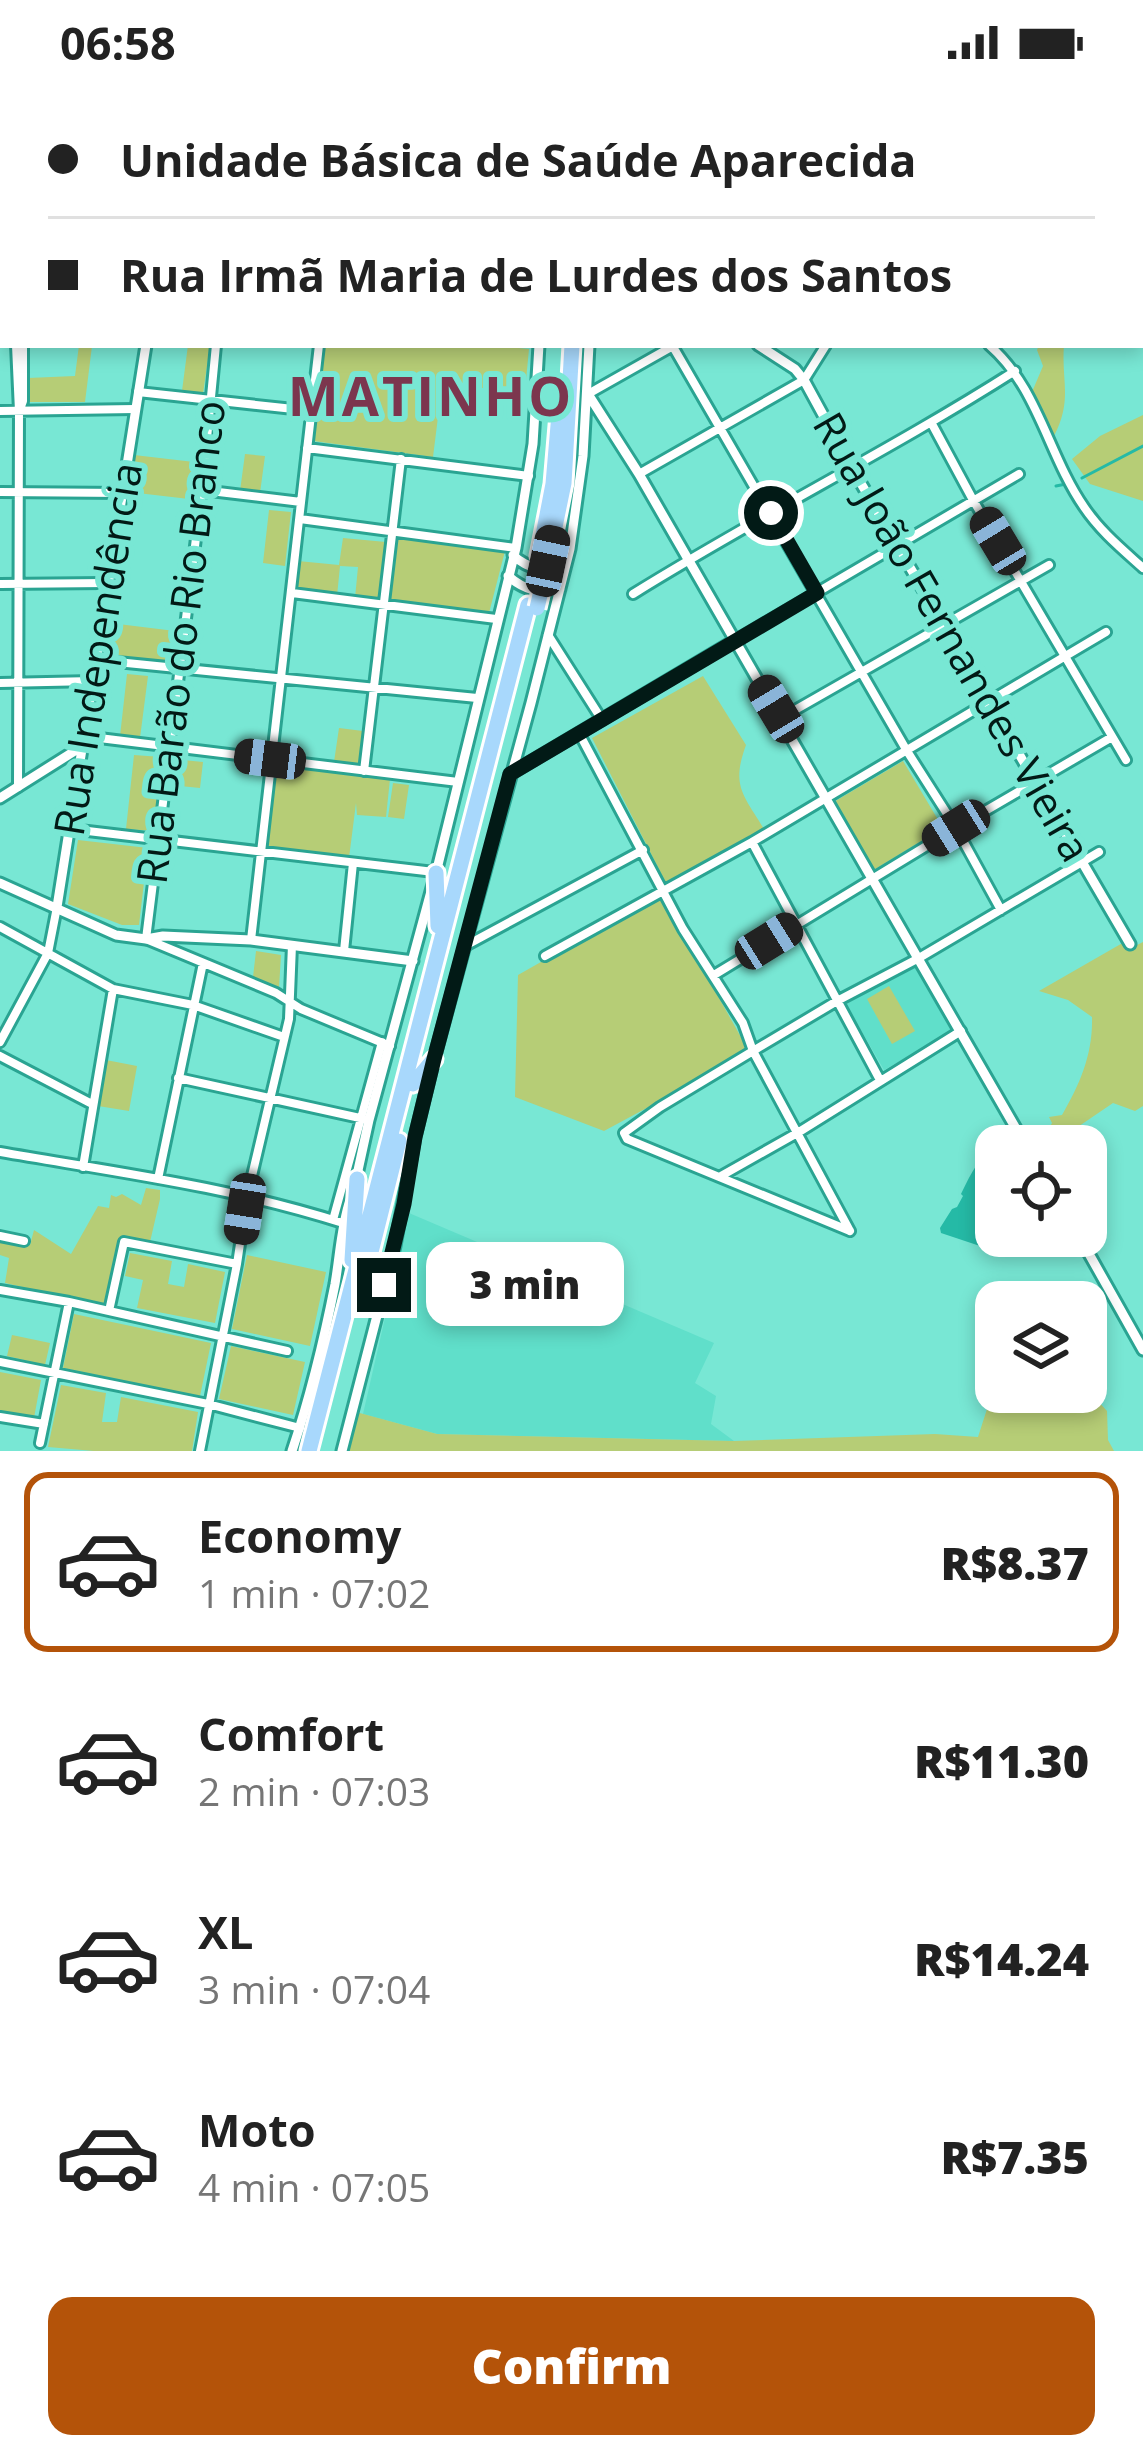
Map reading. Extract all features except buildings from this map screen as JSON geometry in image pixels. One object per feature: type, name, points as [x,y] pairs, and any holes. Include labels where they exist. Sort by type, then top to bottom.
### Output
[{"type":"highway","points":[[547,572],[562,348]]},
{"type":"highway","points":[[314,1451],[438,947],[547,572],[565,483],[572,348]]},
{"type":"highway","points":[[314,1451],[380,1225],[536,602]]},
{"type":"highway","points":[[436,873],[438,947]]},
{"type":"highway","points":[[412,1084],[434,1059]]},
{"type":"highway","points":[[350,1295],[357,1179]]},
{"type":"street","points":[[18,787],[19,348]]},
{"type":"street","name":"Rua Independência","points":[[0,1042],[48,953],[145,348]]},
{"type":"street","name":"Rua Barão do Rio Branco","points":[[146,940],[217,348]]},
{"type":"street","points":[[251,940],[319,348]]},
{"type":"street","points":[[292,1451],[336,1280],[338,1222],[413,961],[514,551],[529,476],[539,348]]},
{"type":"street","points":[[509,573],[565,567],[583,455],[589,348]]},
{"type":"street","points":[[588,394],[668,348]]},
{"type":"street","points":[[673,348],[1001,910]]},
{"type":"street","name":"Rua João Fernandes Vieira","points":[[763,348],[804,380],[1130,944]]},
{"type":"street","points":[[639,474],[804,380],[824,348]]},
{"type":"street","points":[[992,348],[1015,370],[1029,394],[1056,458],[1084,507],[1143,568]]},
{"type":"street","points":[[633,594],[932,424],[1015,370]]},
{"type":"street","points":[[138,392],[312,411]]},
{"type":"street","points":[[588,394],[639,474],[1015,1125]]},
{"type":"street","points":[[0,411],[135,409]]},
{"type":"street","points":[[932,424],[1126,760]]},
{"type":"street","points":[[307,448],[529,476]]},
{"type":"street","points":[[364,771],[400,459]]},
{"type":"street","points":[[510,774],[1018,473]]},
{"type":"street","points":[[202,490],[302,502]]},
{"type":"street","points":[[0,492],[123,493]]},
{"type":"street","points":[[300,518],[514,551],[547,572],[556,606],[434,1059],[395,1246],[342,1451]]},
{"type":"street","points":[[781,718],[1049,565]]},
{"type":"street","points":[[536,602],[547,572]]},
{"type":"street","points":[[509,573],[536,602],[556,606]]},
{"type":"street","points":[[0,584],[107,583]]},
{"type":"street","points":[[503,594],[520,587]]},
{"type":"street","points":[[292,593],[496,619]]},
{"type":"street","points":[[545,956],[752,842],[1106,632]]},
{"type":"street","points":[[548,635],[602,720]]},
{"type":"street","points":[[97,660],[477,698]]},
{"type":"street","points":[[0,683],[94,681]]},
{"type":"street","points":[[579,733],[695,951],[743,1023],[753,1051],[850,1231],[624,1136],[625,1132],[660,1107],[753,1051],[837,1001],[1099,852]]},
{"type":"street","points":[[714,975],[1112,737]]},
{"type":"street","points":[[0,798],[82,741],[458,782]]},
{"type":"street","points":[[71,829],[436,873]]},
{"type":"street","points":[[752,842],[880,1080]]},
{"type":"street","points":[[465,946],[643,850]]},
{"type":"street","points":[[344,951],[353,862]]},
{"type":"street","points":[[0,883],[116,935],[146,940],[276,993],[289,1003],[386,1044]]},
{"type":"street","points":[[0,927],[112,989],[193,1005],[284,1037]]},
{"type":"street","points":[[146,940],[163,936],[251,940],[413,961]]},
{"type":"street","points":[[200,1451],[247,1197],[284,1037],[292,946]]},
{"type":"street","points":[[158,1178],[203,963]]},
{"type":"street","points":[[83,1167],[112,989]]},
{"type":"street","points":[[719,1177],[961,1031]]},
{"type":"street","points":[[0,1056],[92,1104]]},
{"type":"street","points":[[178,1078],[365,1119]]},
{"type":"street","points":[[338,1222],[357,1179],[365,1119]]},
{"type":"street","points":[[0,1152],[158,1178],[338,1222]]},
{"type":"street","points":[[0,1236],[23,1241]]},
{"type":"street","points":[[109,1311],[124,1242],[237,1264]]},
{"type":"street","points":[[1090,1257],[1143,1350]]},
{"type":"street","points":[[0,1290],[287,1351]]},
{"type":"street","points":[[40,1443],[69,1302]]},
{"type":"street","points":[[0,1362],[208,1404],[300,1428]]},
{"type":"street","points":[[0,1417],[44,1424]]},
{"type":"shaded area","points":[[79,348],[92,348],[85,402],[28,402],[28,378],[75,376]]},
{"type":"shaded area","points":[[188,348],[210,348],[203,394],[182,391]]},
{"type":"shaded area","points":[[324,348],[529,349],[525,391],[442,385],[433,457],[313,441]]},
{"type":"shaded area","points":[[1064,348],[1065,400],[1054,436],[1032,392],[1043,366],[1037,350]]},
{"type":"shaded area","points":[[1143,415],[1143,501],[1090,484],[1072,459],[1100,436]]},
{"type":"shaded area","points":[[245,454],[265,456],[260,493],[240,491]]},
{"type":"shaded area","points":[[134,455],[194,462],[189,499],[129,492]]},
{"type":"shaded area","points":[[269,510],[291,512],[285,566],[263,563]]},
{"type":"shaded area","points":[[397,536],[505,551],[489,613],[388,600]]},
{"type":"shaded area","points":[[343,538],[386,542],[380,601],[355,598],[358,567],[340,566],[337,596],[295,592],[298,561],[339,565]]},
{"type":"shaded area","points":[[110,623],[175,631],[171,665],[105,657]]},
{"type":"shaded area","points":[[127,674],[148,676],[140,738],[120,736]]},
{"type":"shaded area","points":[[703,676],[746,745],[740,780],[764,829],[666,883],[592,738]]},
{"type":"shaded area","points":[[339,728],[363,731],[358,766],[334,762]]},
{"type":"shaded area","points":[[134,755],[161,757],[154,831],[126,829]]},
{"type":"shaded area","points":[[173,759],[203,762],[200,788],[170,785]]},
{"type":"shaded area","points":[[903,761],[943,828],[872,871],[832,803]]},
{"type":"shaded area","points":[[273,766],[390,779],[386,817],[357,815],[356,803],[349,858],[263,847]]},
{"type":"shaded area","points":[[393,783],[409,785],[404,819],[388,817]]},
{"type":"shaded area","points":[[78,840],[148,848],[139,925],[122,925],[68,904]]},
{"type":"shaded area","points":[[661,894],[747,1048],[604,1131],[515,1097],[518,975]]},
{"type":"shaded area","points":[[1126,941],[1131,948],[1143,942],[1143,1106],[1135,1111],[1113,1103],[1081,1125],[1051,1125],[1049,1117],[1062,1115],[1080,1080],[1092,1017],[1068,1000],[1039,991]]},
{"type":"shaded area","points":[[256,951],[281,955],[279,988],[253,977]]},
{"type":"shaded area","points":[[916,965],[953,1031],[884,1070],[846,1004]]},
{"type":"shaded area","points":[[889,986],[915,1031],[892,1044],[867,999]]},
{"type":"shaded area","points":[[106,1060],[137,1066],[129,1111],[98,1106]]},
{"type":"shaded area","points":[[975,1168],[975,1244],[941,1233]]},
{"type":"shaded area","points":[[146,1188],[160,1190],[150,1242],[123,1239],[105,1306],[5,1283],[9,1258],[0,1255],[0,1240],[30,1245],[34,1230],[71,1254],[98,1206],[109,1208],[111,1195],[122,1194],[141,1205]]},
{"type":"shaded area","points":[[409,1213],[714,1343],[695,1383],[716,1396],[711,1424],[734,1441],[437,1434],[363,1414]]},
{"type":"shaded area","points":[[130,1253],[172,1261],[168,1284],[184,1287],[188,1264],[225,1272],[215,1323],[137,1308],[143,1280],[125,1276]]},
{"type":"shaded area","points":[[247,1255],[326,1272],[310,1346],[232,1329]]},
{"type":"shaded area","points":[[74,1314],[211,1343],[200,1396],[63,1368]]},
{"type":"shaded area","points":[[12,1335],[50,1343],[45,1365],[7,1356]]},
{"type":"shaded area","points":[[231,1346],[305,1362],[293,1415],[219,1399]]},
{"type":"shaded area","points":[[0,1372],[41,1380],[34,1418],[0,1412]]},
{"type":"shaded area","points":[[61,1385],[106,1393],[102,1422],[117,1422],[121,1397],[198,1412],[192,1451],[48,1447]]},
{"type":"shaded area","points":[[1107,1411],[1108,1440],[1114,1451],[347,1451],[356,1412],[437,1434],[734,1441],[935,1434],[978,1437],[986,1413]]},
{"type":"waterway","points":[[1082,478],[1143,446]]},
{"type":"waterway","points":[[1056,486],[1066,484]]},
{"type":"district","name":"MATINHO","points":[[431,397]]},
{"type":"route","points":[[384,1285],[434,1059],[510,774],[817,593],[771,513]]}]
